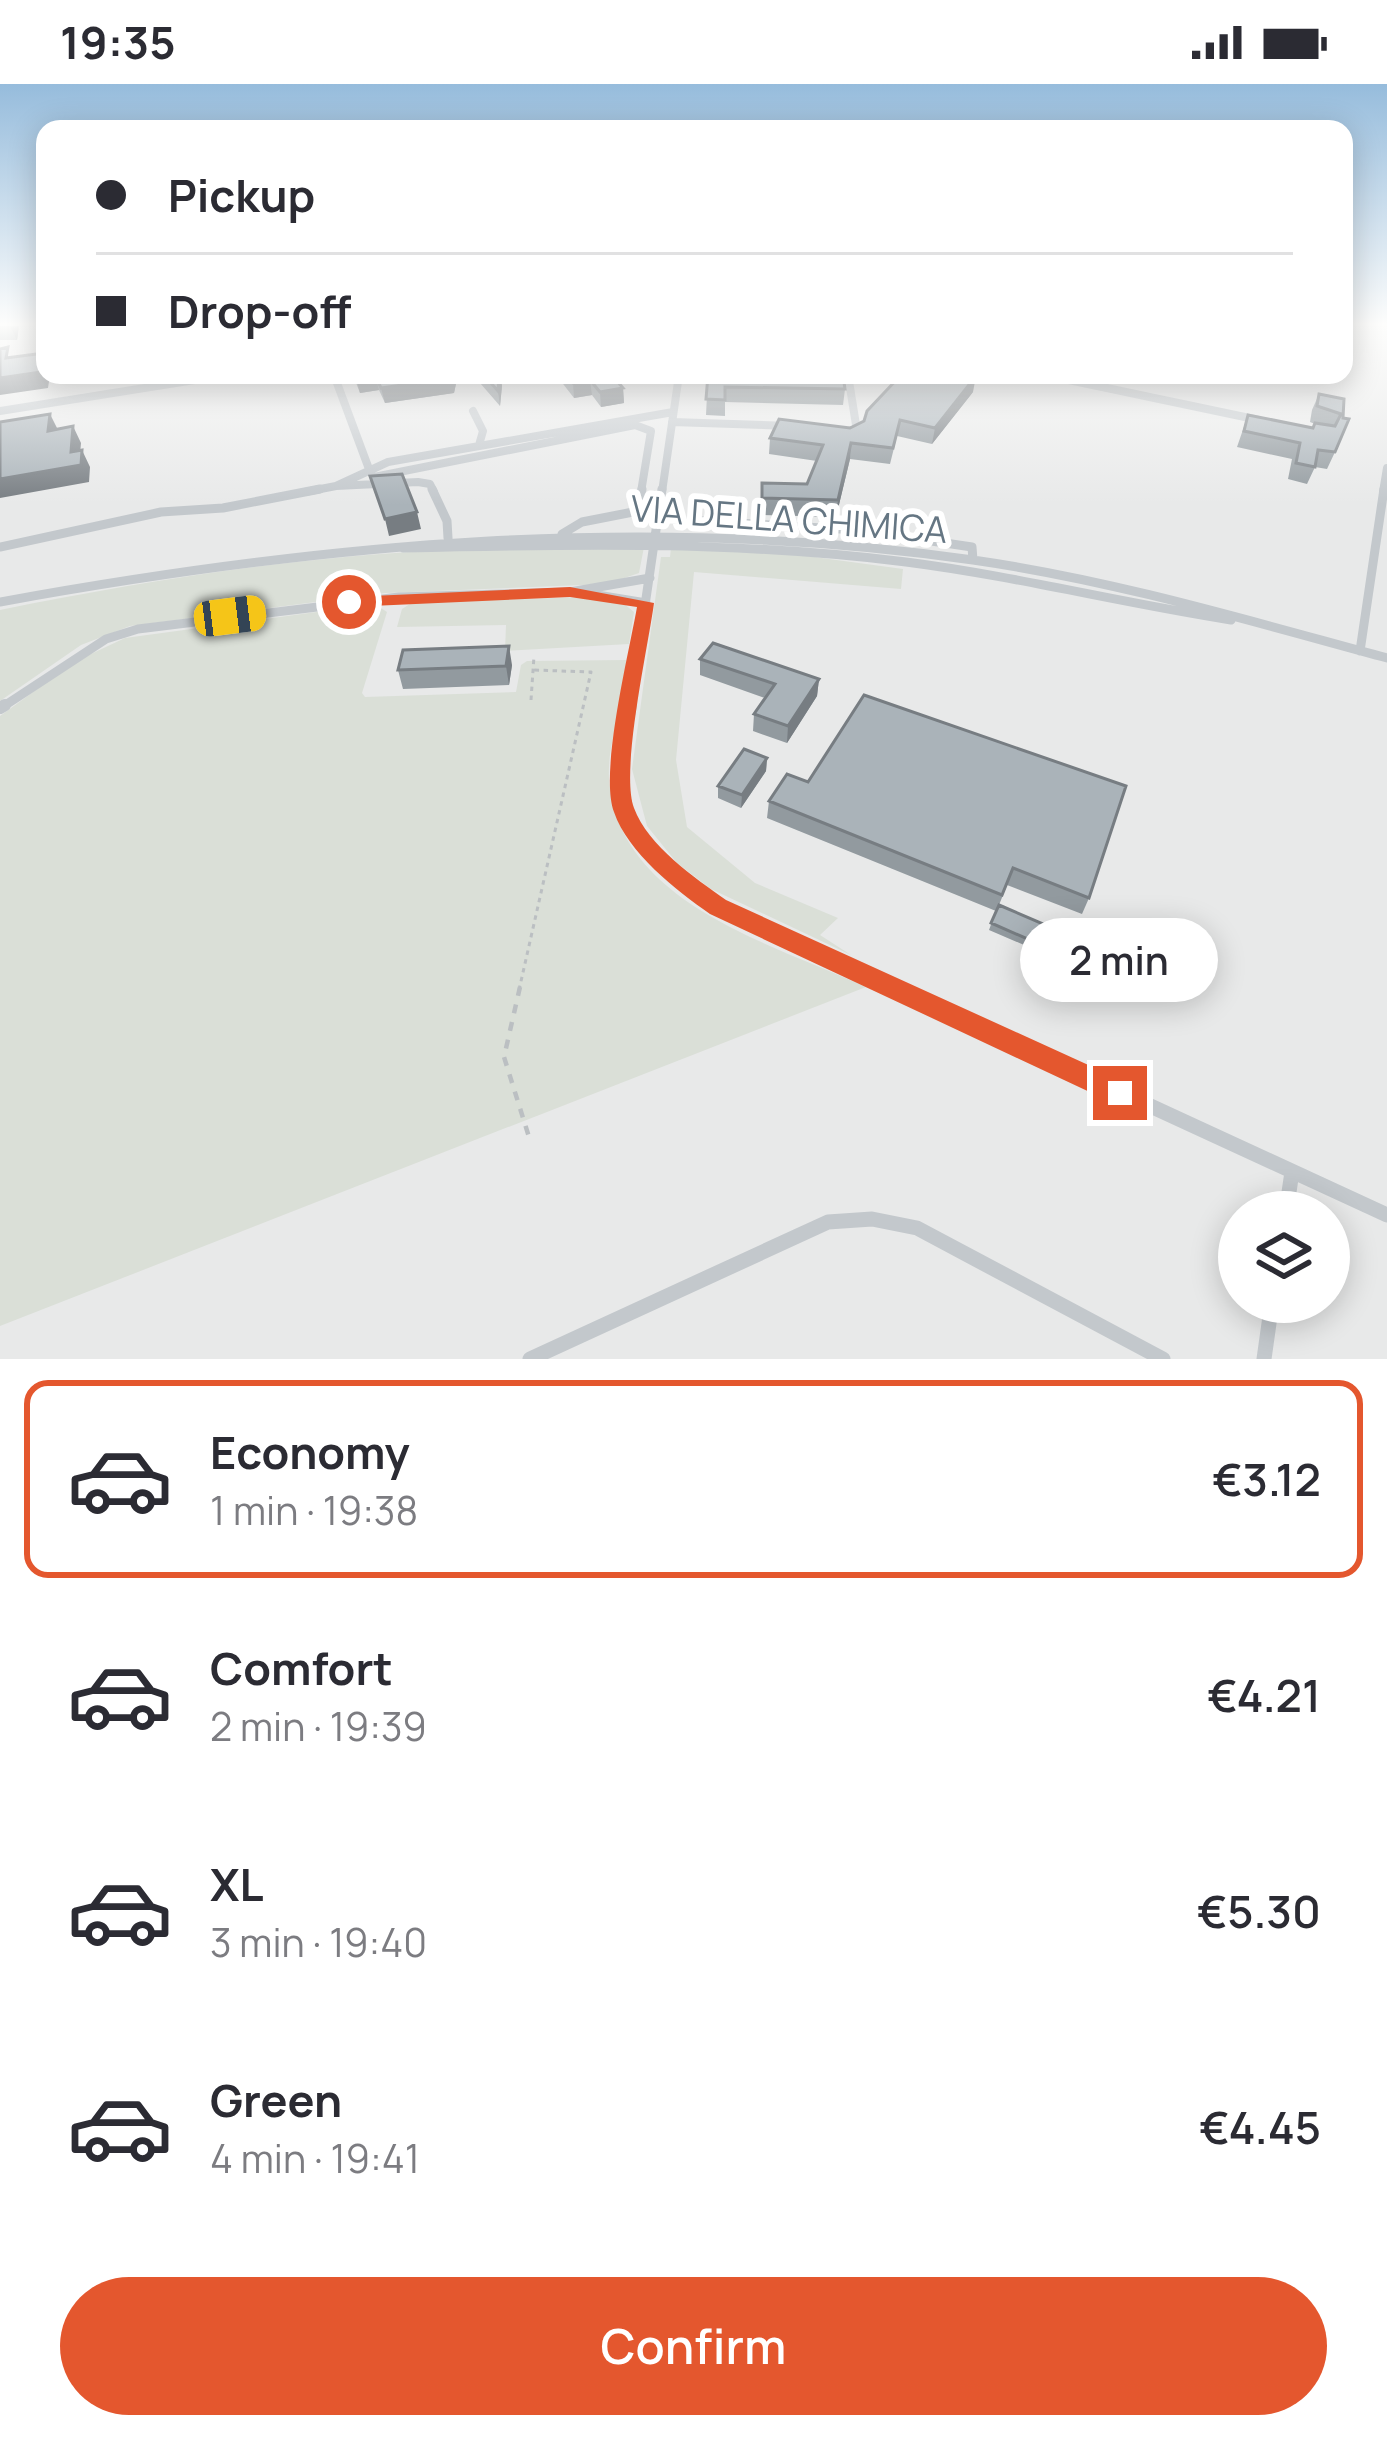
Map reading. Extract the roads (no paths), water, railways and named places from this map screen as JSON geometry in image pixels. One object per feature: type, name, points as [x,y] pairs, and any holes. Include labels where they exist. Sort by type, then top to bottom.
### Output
[{"type":"lane","points":[[0,411],[160,386]]},
{"type":"lane","points":[[338,386],[369,469]]},
{"type":"lane","points":[[677,386],[620,778],[624,812],[670,873],[718,907],[1387,1215]]},
{"type":"lane","points":[[840,429],[856,431],[850,386]]},
{"type":"lane","points":[[1095,386],[1279,424]]},
{"type":"lane","points":[[473,411],[483,431],[479,445]]},
{"type":"lane","points":[[336,486],[369,469],[618,419],[805,427]]},
{"type":"lane","points":[[0,547],[161,512],[224,508],[614,427],[634,425],[651,430],[638,512],[619,518],[583,518],[563,533],[380,549]]},
{"type":"lane","points":[[1360,651],[1387,468]]},
{"type":"lane","points":[[336,486],[360,490],[412,481],[430,484],[447,521],[448,538]]},
{"type":"lane","points":[[703,521],[818,527],[946,542],[971,547],[973,560],[967,565],[791,545],[738,547]]},
{"type":"lane","name":"VIA DELLA CHIMICA","points":[[0,602],[188,567],[304,552],[563,533],[980,572],[1263,625]]},
{"type":"lane","name":"VIA DELLA CHIMICA","points":[[304,552],[655,539],[809,541],[973,560],[1167,599],[1387,658]]},
{"type":"lane","points":[[0,708],[106,639],[138,629],[399,597],[570,592],[650,578]]},
{"type":"lane","points":[[570,592],[646,603]]},
{"type":"lane","points":[[1289,1191],[1292,1172]]},
{"type":"lane","points":[[530,1359],[828,1222],[872,1219],[917,1228],[1163,1359]]},
{"type":"lane","points":[[1264,1359],[1269,1323]]}]
